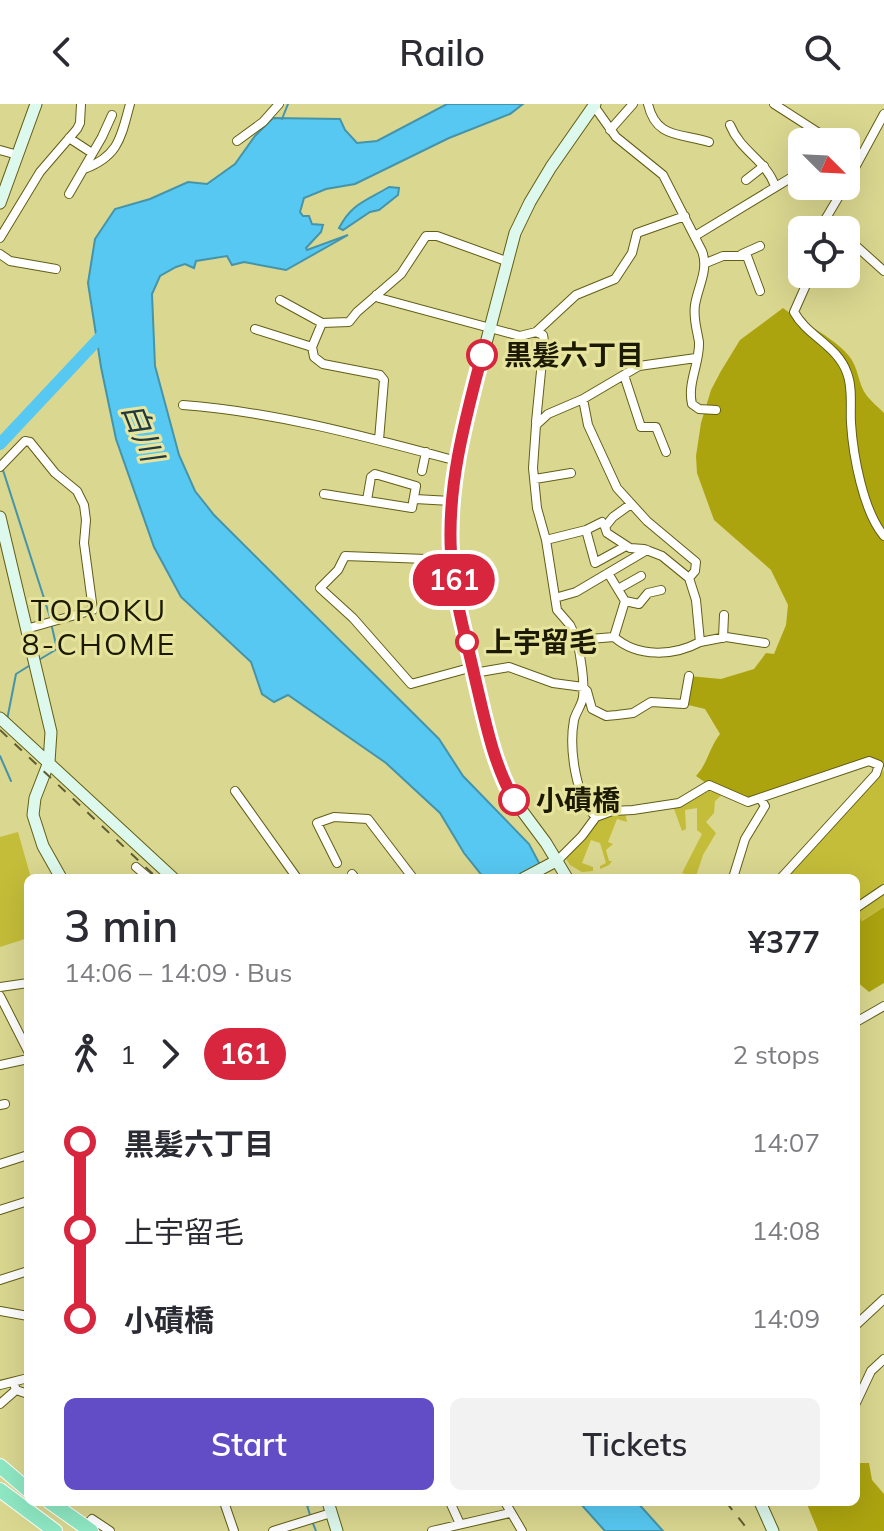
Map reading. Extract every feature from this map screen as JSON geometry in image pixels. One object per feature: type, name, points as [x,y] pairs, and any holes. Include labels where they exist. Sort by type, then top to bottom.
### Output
[{"type":"highway","points":[[4,1469],[24,1485]]},
{"type":"highway","points":[[0,1490],[55,1531]]},
{"type":"highway","points":[[48,1506],[83,1530]]},
{"type":"highway","points":[[55,1506],[83,1530]]},
{"type":"main road","points":[[0,203],[36,104]]},
{"type":"main road","points":[[565,874],[514,800],[502,777],[473,670],[451,555],[451,501],[457,461],[506,261],[530,202],[595,105]]},
{"type":"main road","points":[[0,517],[5,558],[51,732],[49,762],[35,798],[33,815],[43,846],[59,874]]},
{"type":"main road","points":[[0,718],[169,874]]},
{"type":"main road","points":[[531,874],[558,860]]},
{"type":"main road","points":[[762,1506],[773,1531]]},
{"type":"main road","points":[[329,1507],[337,1531]]},
{"type":"street","points":[[0,238],[40,172],[80,123],[81,104]]},
{"type":"street","points":[[84,169],[101,163],[114,151],[130,104]]},
{"type":"street","points":[[237,141],[263,122],[279,104]]},
{"type":"street","points":[[610,130],[633,104]]},
{"type":"street","points":[[648,104],[652,118],[666,132],[709,142]]},
{"type":"street","points":[[774,104],[811,128]]},
{"type":"street","points":[[595,105],[610,130],[663,175],[706,263],[695,308],[694,323],[699,344],[690,394],[692,404],[699,409],[716,410]]},
{"type":"street","points":[[860,157],[884,114]]},
{"type":"street","points":[[69,194],[112,115]]},
{"type":"street","points":[[730,125],[744,149],[771,174],[775,186]]},
{"type":"street","points":[[69,138],[92,153]]},
{"type":"street","points":[[0,150],[18,155]]},
{"type":"street","points":[[746,180],[764,166]]},
{"type":"street","points":[[695,236],[788,179]]},
{"type":"street","points":[[376,295],[520,336],[536,332],[576,295],[615,279],[632,253],[637,233],[685,216]]},
{"type":"street","points":[[280,300],[322,323],[349,322],[401,274],[426,236],[437,236],[506,261]]},
{"type":"street","points":[[706,263],[713,258],[742,254],[760,246]]},
{"type":"street","points":[[860,250],[884,271]]},
{"type":"street","points":[[0,254],[10,261],[56,269]]},
{"type":"street","points":[[742,254],[752,264],[760,291]]},
{"type":"street","points":[[805,288],[794,312],[799,321],[826,344],[847,372],[851,428],[861,480],[878,529],[884,536]]},
{"type":"street","points":[[322,323],[312,347],[314,357],[323,364],[380,375],[384,380],[379,440]]},
{"type":"street","points":[[255,329],[312,347]]},
{"type":"street","points":[[536,332],[543,335],[544,341],[533,468],[537,508],[546,540],[557,610],[570,625],[577,640],[583,687],[582,701],[575,716],[573,741],[580,796],[596,817]]},
{"type":"street","points":[[536,425],[548,414],[649,363],[696,358]]},
{"type":"street","points":[[624,375],[641,427],[656,427],[666,452]]},
{"type":"street","points":[[583,399],[588,425],[617,488],[696,562],[695,571],[689,578]]},
{"type":"street","points":[[183,405],[316,425],[457,461]]},
{"type":"street","points":[[0,467],[25,441],[30,442],[55,473],[77,491],[84,505],[84,543],[93,610],[26,629]]},
{"type":"street","points":[[422,471],[426,452]]},
{"type":"street","points":[[535,479],[571,473]]},
{"type":"street","points":[[324,494],[412,508],[416,486],[375,474],[371,477],[367,500]]},
{"type":"street","points":[[415,499],[451,501]]},
{"type":"street","points":[[605,527],[631,504]]},
{"type":"street","points":[[546,540],[586,530],[602,522],[607,533],[626,546],[648,550],[678,567],[689,578],[696,600],[700,642]]},
{"type":"street","points":[[586,530],[595,563],[625,601],[614,637]]},
{"type":"street","points":[[595,563],[626,546]]},
{"type":"street","points":[[555,598],[576,592],[648,550]]},
{"type":"street","points":[[451,555],[414,559],[345,556],[338,570],[320,588],[353,618],[411,684],[473,670],[509,667],[553,683],[583,687],[596,713],[617,715],[633,713],[651,702],[684,704],[689,676]]},
{"type":"street","points":[[618,589],[641,576]]},
{"type":"street","points":[[625,601],[639,604],[648,593],[661,590]]},
{"type":"street","points":[[723,638],[724,615]]},
{"type":"street","points":[[577,640],[614,637],[644,652],[686,650],[700,642],[723,638],[765,643]]},
{"type":"street","points":[[558,860],[596,817],[612,811],[679,803],[709,785],[748,802],[869,761],[879,765],[876,774],[785,874]]},
{"type":"street","points":[[235,791],[294,874]]},
{"type":"street","points":[[734,874],[745,839],[765,806],[760,798]]},
{"type":"street","points":[[337,863],[317,823],[334,817],[368,819],[410,874]]},
{"type":"street","points":[[136,867],[144,874]]},
{"type":"street","points":[[860,905],[884,889]]},
{"type":"street","points":[[0,987],[24,984]]},
{"type":"street","points":[[0,996],[24,1043]]},
{"type":"street","points":[[860,1020],[884,1006]]},
{"type":"street","points":[[0,1065],[24,1060]]},
{"type":"street","points":[[0,1164],[24,1156]]},
{"type":"street","points":[[0,1210],[24,1202]]},
{"type":"street","points":[[0,1280],[24,1272]]},
{"type":"street","points":[[860,1321],[884,1299]]},
{"type":"street","points":[[0,1311],[24,1315]]},
{"type":"street","points":[[860,1394],[871,1371],[884,1359]]},
{"type":"street","points":[[0,1404],[24,1380]]},
{"type":"street","points":[[0,1385],[15,1386],[24,1392]]},
{"type":"street","points":[[225,1506],[234,1531]]},
{"type":"street","points":[[452,1506],[460,1524]]},
{"type":"street","points":[[507,1506],[522,1531]]},
{"type":"street","points":[[273,1531],[329,1507]]},
{"type":"street","points":[[432,1531],[510,1513]]},
{"type":"street","points":[[83,1530],[92,1519],[110,1531]]},
{"type":"shaded area","points":[[783,308],[842,349],[852,361],[864,392],[884,413],[884,767],[869,761],[748,802],[696,776],[720,734],[705,709],[684,704],[689,676],[721,679],[754,669],[766,653],[774,654],[786,625],[788,605],[771,570],[714,520],[697,473],[696,456],[701,423],[711,390],[721,371],[740,340]]},
{"type":"shaded area","points":[[884,770],[884,907],[861,921],[860,874],[790,874]]},
{"type":"shaded area","points":[[709,791],[723,794],[715,801],[714,813],[706,822],[716,833],[697,874],[682,873],[702,834],[697,830],[697,808],[685,810],[686,829],[682,831],[673,806],[688,803]]},
{"type":"shaded area","points":[[625,812],[627,822],[617,819],[608,842],[613,844],[606,850],[609,861],[612,861],[609,865],[600,869],[606,863],[600,843],[591,840],[582,863],[593,867],[593,871],[582,872],[570,865],[563,854],[583,833],[606,816]]},
{"type":"shaded area","points":[[18,832],[30,874],[24,874],[24,939],[0,947],[0,837]]},
{"type":"shaded area","points":[[884,907],[884,983],[869,992],[860,984],[860,918],[862,921]]},
{"type":"shaded area","points":[[860,1463],[869,1463],[872,1480],[884,1494],[884,1531],[818,1531],[808,1506],[860,1506]]},
{"type":"water","name":"白川","points":[[447,104],[523,104],[510,114],[449,138],[355,184],[326,189],[304,198],[300,212],[303,216],[309,216],[312,224],[323,225],[307,250],[348,235],[286,270],[244,262],[232,265],[227,256],[196,261],[194,268],[185,264],[160,276],[152,294],[155,366],[179,455],[195,491],[214,515],[439,739],[463,776],[529,844],[545,874],[481,874],[440,813],[386,763],[288,695],[274,702],[262,694],[251,662],[181,597],[154,547],[116,439],[88,283],[95,239],[115,209],[150,199],[188,182],[207,184],[235,164],[255,136],[273,118],[340,119],[357,143],[377,141]]},
{"type":"water","points":[[389,187],[399,188],[398,195],[379,210],[370,212],[343,230],[339,228],[354,208]]},
{"type":"water","points":[[583,1506],[641,1506],[663,1531],[605,1531]]},
{"type":"waterway","points":[[282,119],[288,104]]},
{"type":"waterway","points":[[0,444],[106,331]]},
{"type":"waterway","points":[[2,467],[50,617]]},
{"type":"waterway","points":[[37,661],[57,649],[51,623]]},
{"type":"waterway","points":[[7,720],[16,674],[32,664]]},
{"type":"waterway","points":[[0,756],[11,781]]},
{"type":"waterway","points":[[307,1506],[310,1515]]},
{"type":"waterway","points":[[312,1521],[316,1531]]},
{"type":"railway","points":[[0,730],[153,874]]},
{"type":"railway","points":[[729,1506],[749,1531]]},
{"type":"bus line","name":"161","points":[[482,355],[457,461],[451,501],[451,555],[459,604],[494,755],[514,800]]},
{"type":"place","name":"黒髪六丁目","points":[[482,355]]},
{"type":"place","name":"上宇留毛","points":[[467,642]]},
{"type":"place","name":"小磧橋","points":[[514,800]]},
{"type":"district","name":"TOROKU 8-CHOME","points":[[99,628]]}]
